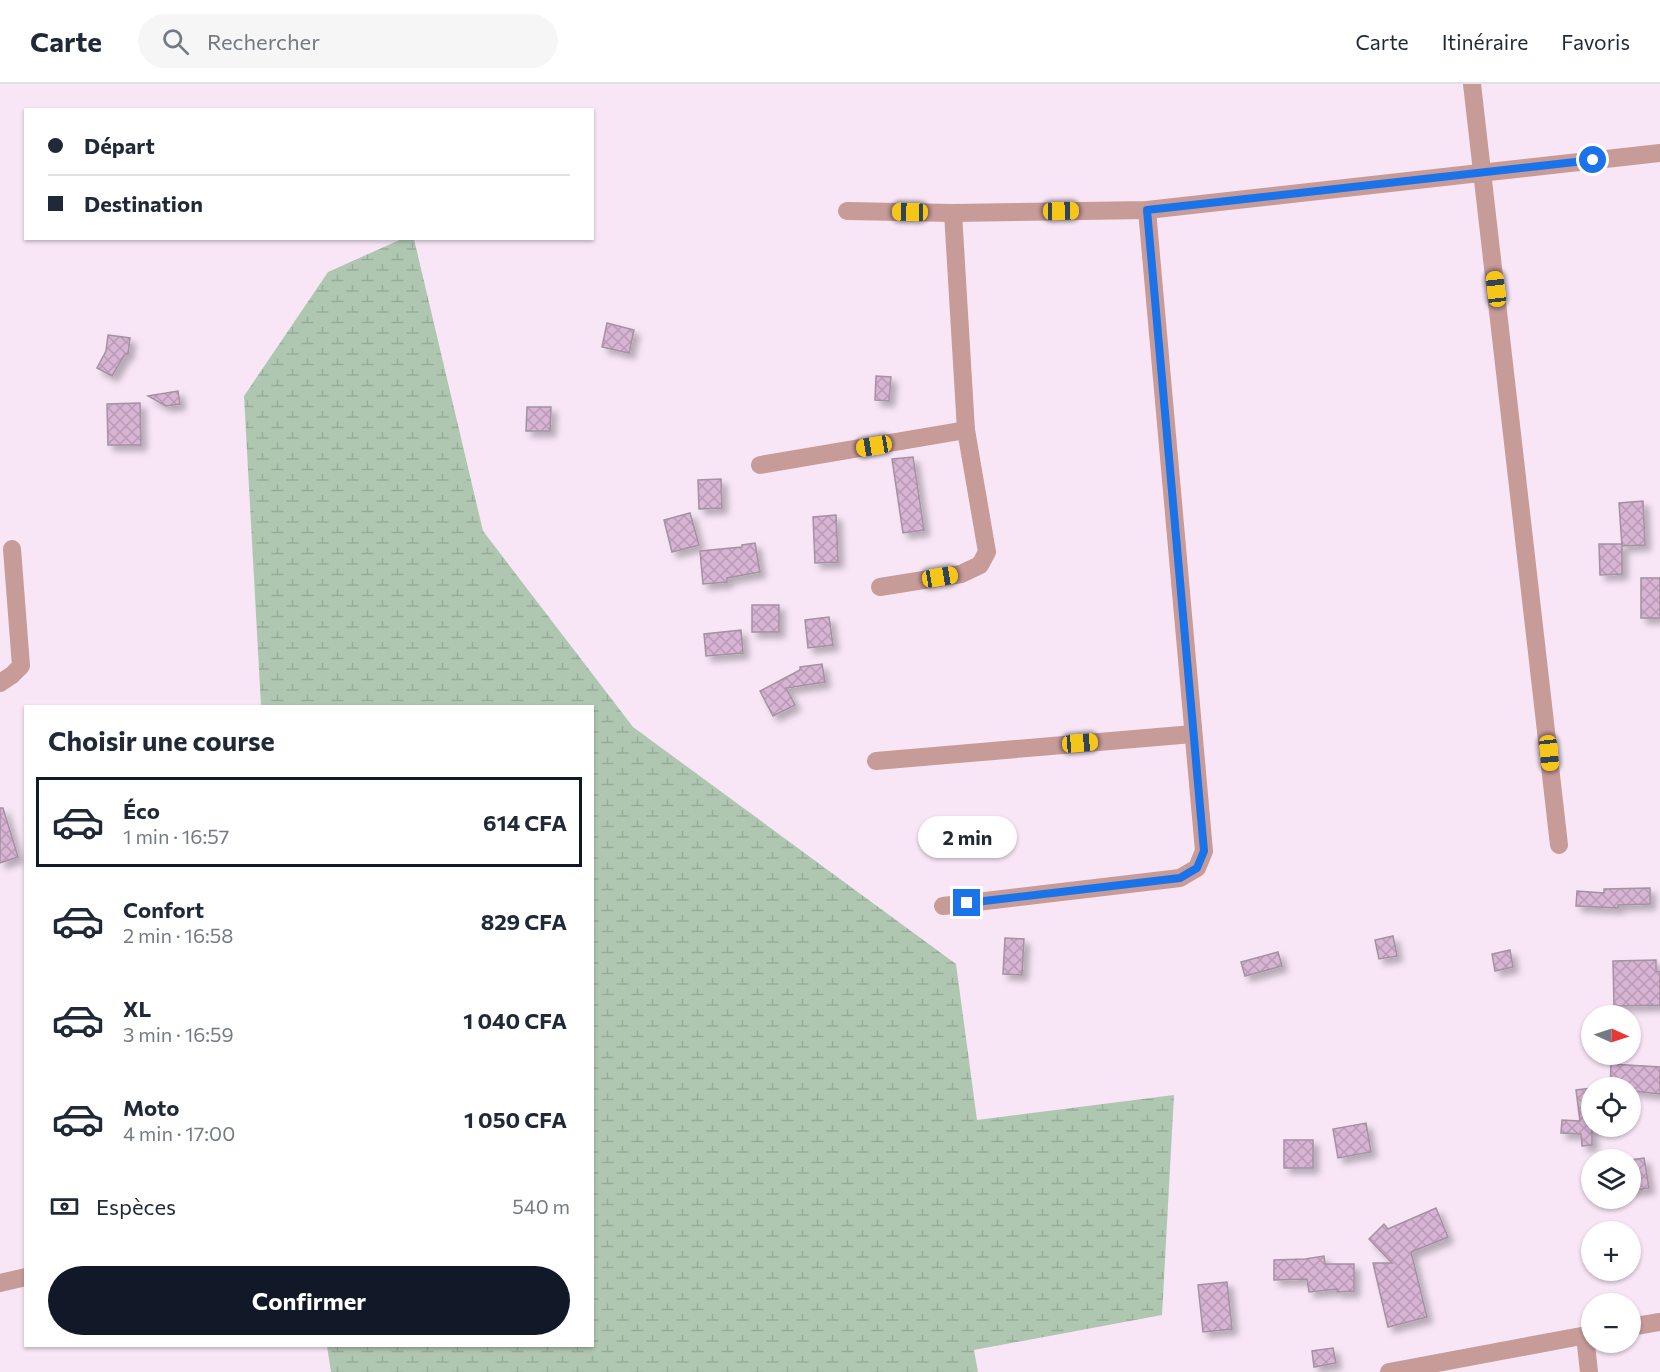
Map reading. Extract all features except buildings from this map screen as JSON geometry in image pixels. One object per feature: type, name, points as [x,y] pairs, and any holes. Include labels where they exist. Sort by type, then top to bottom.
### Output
[{"type":"street","points":[[1472,84],[1559,845]]},
{"type":"street","points":[[847,211],[953,213],[1147,210],[1660,153]]},
{"type":"street","points":[[943,906],[1180,878],[1197,868],[1204,851],[1147,210]]},
{"type":"street","points":[[880,587],[961,574],[980,565],[987,552],[966,430],[953,213]]},
{"type":"street","points":[[760,465],[966,430]]},
{"type":"street","points":[[0,683],[21,666],[12,549]]},
{"type":"street","points":[[876,761],[1193,734]]},
{"type":"street","points":[[0,1283],[24,1277]]},
{"type":"street","points":[[1641,1325],[1660,1322]]},
{"type":"street","points":[[1389,1372],[1581,1336]]},
{"type":"street","points":[[1588,1353],[1589,1372]]},
{"type":"green space","points":[[400,240],[414,240],[483,531],[633,727],[956,964],[977,1120],[1174,1095],[1162,1315],[974,1350],[978,1372],[331,1372],[327,1347],[594,1347],[594,705],[261,705],[244,396],[328,272]]},
{"type":"route","points":[[967,903],[1180,878],[1197,868],[1204,851],[1147,210],[1593,160]]}]
